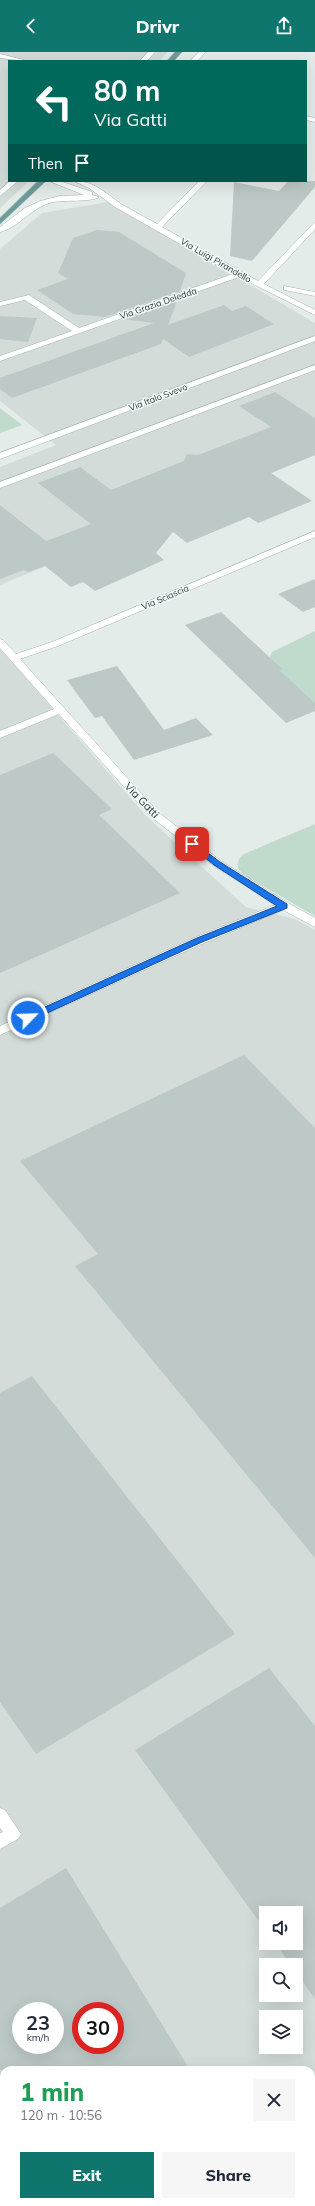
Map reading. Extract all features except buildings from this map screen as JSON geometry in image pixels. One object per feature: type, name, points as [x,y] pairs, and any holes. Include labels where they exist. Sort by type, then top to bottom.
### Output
[{"type":"main road","points":[[171,60],[179,52]]},
{"type":"main road","points":[[0,222],[41,182]]},
{"type":"street","points":[[144,60],[152,52]]},
{"type":"street","points":[[194,60],[203,52]]},
{"type":"street","points":[[0,56],[18,60]]},
{"type":"street","points":[[0,194],[13,182]]},
{"type":"street","name":"Via Luigi Pirandello","points":[[56,182],[118,205]]},
{"type":"street","points":[[158,227],[202,182]]},
{"type":"street","name":"Via Luigi Pirandello","points":[[91,184],[118,205],[239,274],[315,313]]},
{"type":"street","name":"Via Luigi Pirandello","points":[[0,230],[13,224],[28,209],[48,202],[79,197],[95,197]]},
{"type":"street","points":[[260,285],[315,224]]},
{"type":"street","name":"Via Grazia Deledda","points":[[0,359],[239,274]]},
{"type":"street","points":[[287,288],[315,294]]},
{"type":"street","points":[[0,304],[26,297],[78,331]]},
{"type":"street","name":"Via Italo Svevo","points":[[0,456],[315,338]]},
{"type":"street","points":[[0,485],[315,367]]},
{"type":"street","name":"Via Sciascia","points":[[14,658],[55,644],[315,534]]},
{"type":"street","name":"Via Gatti","points":[[0,642],[154,814],[217,863],[284,906],[315,923]]},
{"type":"street","points":[[0,735],[60,710]]},
{"type":"street","points":[[0,1031],[200,940],[284,906]]},
{"type":"street","points":[[0,1815],[13,1834],[0,1842]]},
{"type":"shaded area","points":[[0,52],[168,52],[160,60],[8,60],[8,182],[28,182],[0,208]]},
{"type":"shaded area","points":[[108,202],[315,323],[315,455],[0,585],[0,467],[56,445],[0,401],[0,249],[42,213]]},
{"type":"shaded area","points":[[0,648],[146,816],[246,907],[295,919],[315,930],[315,2066],[0,2066]]},
{"type":"green space","points":[[0,408],[22,425],[0,433]]},
{"type":"green space","points":[[315,631],[315,709],[269,659],[272,652]]},
{"type":"green space","points":[[315,824],[315,916],[244,875],[239,870],[238,862],[244,854]]},
{"type":"route","points":[[28,1018],[200,940],[284,906],[217,863],[192,844]]}]
